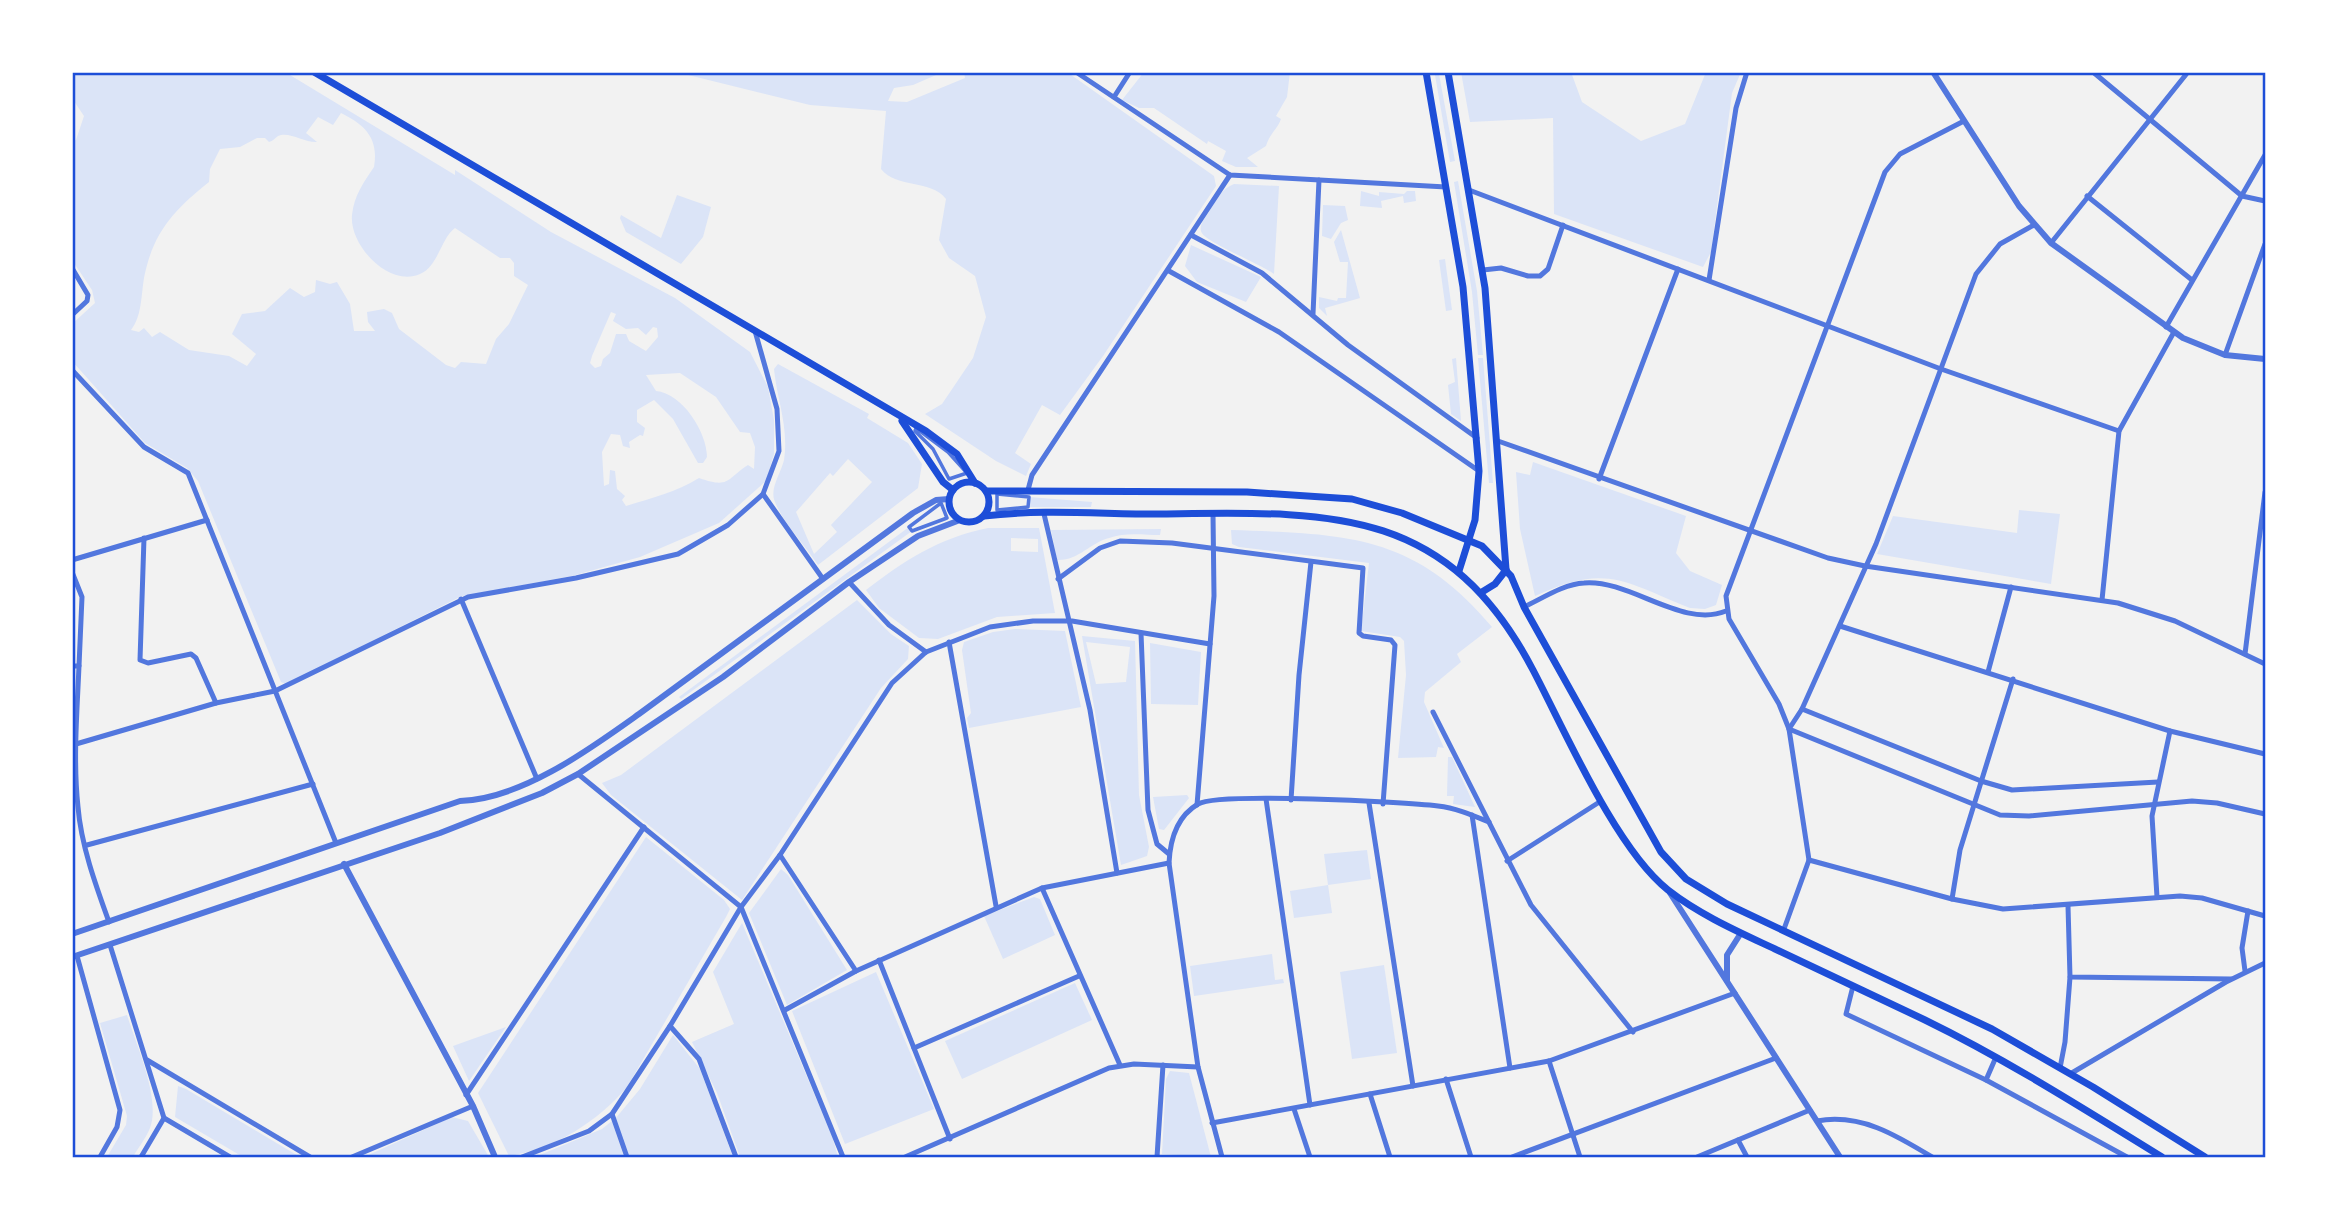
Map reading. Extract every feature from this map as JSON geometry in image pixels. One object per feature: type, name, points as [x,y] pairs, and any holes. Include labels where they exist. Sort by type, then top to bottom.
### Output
[{"type":"main road","points":[[314,72],[754,328],[943,442],[968,468],[975,483],[986,491],[1335,496],[1402,513],[1469,540],[1491,553],[1506,570],[1639,816],[1669,862],[1706,892],[1939,1002],[2060,1068],[2204,1157]]},
{"type":"main road","points":[[1426,72],[1463,287],[1477,438],[1478,503],[1459,571]]},
{"type":"main road","points":[[1448,72],[1483,270],[1498,441],[1506,570],[1496,584],[1482,592]]},
{"type":"main road","points":[[899,417],[919,442],[943,482],[953,491]]},
{"type":"main road","points":[[975,483],[964,483],[953,491],[946,502],[960,520],[974,522],[984,516],[1044,513],[1213,514],[1351,521],[1394,534],[1459,571],[1482,592],[1525,654],[1601,801],[1640,860],[1669,891],[1741,933],[1996,1057],[2162,1157]]},
{"type":"main road","points":[[984,516],[989,503],[986,491]]},
{"type":"street","points":[[1076,72],[1230,175],[1446,187]]},
{"type":"street","points":[[1114,97],[1130,72]]},
{"type":"street","points":[[1709,280],[1736,108],[1747,72]]},
{"type":"street","points":[[1933,72],[2034,225],[2051,243],[2174,332],[2225,355],[2265,359]]},
{"type":"street","points":[[2093,72],[2242,196],[2265,201]]},
{"type":"street","points":[[2051,243],[2189,72]]},
{"type":"street","points":[[1784,929],[1809,860],[1789,729],[1782,709],[1726,611],[1726,596],[1888,167],[1905,151],[1964,121]]},
{"type":"street","points":[[2166,327],[2265,155]]},
{"type":"street","points":[[1028,490],[1032,475],[1230,175]]},
{"type":"street","points":[[1313,314],[1319,180]]},
{"type":"street","points":[[1469,190],[1941,369],[2119,431]]},
{"type":"street","points":[[2087,196],[2192,281]]},
{"type":"street","points":[[1483,270],[1501,268],[1534,277],[1544,273],[1563,225]]},
{"type":"street","points":[[1789,729],[1802,709],[1876,544],[1982,263],[2000,244],[2034,225]]},
{"type":"street","points":[[1191,236],[1262,273],[1348,345],[1477,438]]},
{"type":"street","points":[[2225,355],[2265,244]]},
{"type":"street","points":[[72,268],[88,295],[87,301],[72,315]]},
{"type":"street","points":[[1600,479],[1678,268]]},
{"type":"street","points":[[1169,271],[1279,332],[1479,471]]},
{"type":"street","points":[[76,744],[216,703],[275,691],[461,599],[576,578],[678,554],[728,525],[763,494],[779,452],[780,427],[774,391],[754,328]]},
{"type":"street","points":[[2102,600],[2119,431],[2174,332]]},
{"type":"street","points":[[72,370],[144,447],[188,473],[336,843]]},
{"type":"street","points":[[916,428],[948,452],[967,474],[949,478],[942,463],[915,431],[916,428]]},
{"type":"street","points":[[1498,441],[1828,558],[1865,566],[2102,600],[2156,614],[2265,664]]},
{"type":"street","points":[[2245,654],[2265,492]]},
{"type":"street","points":[[763,494],[823,579]]},
{"type":"street","points":[[997,494],[1029,498],[1028,508],[997,510],[997,494]]},
{"type":"street","points":[[72,934],[460,801],[480,800],[537,779],[598,743],[913,513],[936,500],[946,502]]},
{"type":"street","points":[[946,502],[947,518],[912,531],[909,527],[946,502]]},
{"type":"street","points":[[1044,513],[1072,621],[1117,873]]},
{"type":"street","points":[[1197,805],[1216,550],[1213,514]]},
{"type":"street","points":[[72,561],[207,520]]},
{"type":"street","points":[[100,1157],[117,1127],[120,1110],[74,957],[468,822],[542,793],[578,774],[723,677],[849,582],[918,536],[960,520]]},
{"type":"street","points":[[144,538],[140,660],[148,663],[191,654],[196,658],[216,703]]},
{"type":"street","points":[[1059,579],[1100,548],[1120,541],[1172,543],[1363,568],[1359,633],[1395,642],[1382,804]]},
{"type":"street","points":[[1291,800],[1298,675],[1311,562]]},
{"type":"street","points":[[72,572],[82,597],[75,666],[78,809],[96,885],[109,922]]},
{"type":"street","points":[[849,582],[889,625],[926,652]]},
{"type":"street","points":[[1524,607],[1567,587],[1587,582],[1620,589],[1697,614],[1710,615],[1726,611]]},
{"type":"street","points":[[1988,672],[2011,587]]},
{"type":"street","points":[[461,599],[537,779]]},
{"type":"street","points":[[522,1157],[589,1131],[612,1114],[670,1026],[741,907],[780,855],[892,683],[926,652],[990,626],[1072,621],[1210,644]]},
{"type":"street","points":[[1840,626],[2170,731],[2265,754]]},
{"type":"street","points":[[1141,633],[1148,810],[1157,844],[1169,854]]},
{"type":"street","points":[[949,642],[996,906]]},
{"type":"street","points":[[1952,900],[1957,863],[2013,680]]},
{"type":"street","points":[[1802,709],[1981,781],[2012,790],[2158,782]]},
{"type":"street","points":[[1433,712],[1531,905],[1633,1032]]},
{"type":"street","points":[[1789,729],[1973,806],[2015,817],[2204,801],[2265,814]]},
{"type":"street","points":[[2157,897],[2153,804],[2170,731]]},
{"type":"street","points":[[578,774],[741,907],[843,1157]]},
{"type":"street","points":[[87,845],[313,784]]},
{"type":"street","points":[[1266,799],[1310,1105]]},
{"type":"street","points":[[1222,1157],[1198,1067],[1169,863],[1172,835],[1181,819],[1197,805],[1218,800],[1266,799],[1439,806],[1489,822]]},
{"type":"street","points":[[1507,861],[1601,801]]},
{"type":"street","points":[[1369,803],[1413,1086]]},
{"type":"street","points":[[1472,816],[1510,1068]]},
{"type":"street","points":[[466,1094],[644,827]]},
{"type":"street","points":[[780,855],[856,971]]},
{"type":"street","points":[[1809,860],[1952,900],[2003,909],[2157,897],[2202,898],[2265,916]]},
{"type":"street","points":[[785,1010],[879,960],[996,906],[1042,888],[1169,863]]},
{"type":"street","points":[[344,864],[473,1106],[495,1157]]},
{"type":"street","points":[[1042,888],[1120,1065]]},
{"type":"street","points":[[1669,891],[1840,1157]]},
{"type":"street","points":[[2060,1068],[2066,1042],[2070,977],[2068,906]]},
{"type":"street","points":[[2245,971],[2242,948],[2248,911]]},
{"type":"street","points":[[1728,982],[1727,955],[1741,933]]},
{"type":"street","points":[[110,945],[164,1118],[230,1157]]},
{"type":"street","points":[[879,960],[950,1139]]},
{"type":"street","points":[[2070,1074],[2245,971],[2265,963]]},
{"type":"street","points":[[914,1048],[1079,976]]},
{"type":"street","points":[[2070,977],[2231,979]]},
{"type":"street","points":[[1853,986],[1846,1014],[1986,1080],[2127,1157]]},
{"type":"street","points":[[1212,1123],[1549,1061],[1735,993]]},
{"type":"street","points":[[670,1026],[699,1059],[736,1157]]},
{"type":"street","points":[[1986,1080],[1996,1057]]},
{"type":"street","points":[[1511,1157],[1776,1058]]},
{"type":"street","points":[[147,1060],[310,1157]]},
{"type":"street","points":[[1549,1061],[1580,1157]]},
{"type":"street","points":[[905,1157],[1120,1065],[1198,1067]]},
{"type":"street","points":[[1157,1157],[1163,1065]]},
{"type":"street","points":[[1447,1079],[1471,1157]]},
{"type":"street","points":[[1370,1094],[1390,1157]]},
{"type":"street","points":[[352,1157],[473,1106]]},
{"type":"street","points":[[1294,1109],[1310,1157]]},
{"type":"street","points":[[1697,1157],[1810,1110]]},
{"type":"street","points":[[612,1114],[627,1157]]},
{"type":"street","points":[[141,1157],[164,1118]]},
{"type":"street","points":[[1817,1121],[1855,1120],[1900,1138],[1932,1157]]},
{"type":"street","points":[[1738,1140],[1747,1157]]},
{"type":"shaded area","points":[[72,72],[285,72],[455,175],[455,170],[551,232],[675,298],[750,352],[768,387],[774,420],[774,454],[766,481],[719,523],[640,557],[572,576],[462,596],[286,684],[281,682],[198,481],[187,468],[145,443],[72,361],[72,324],[95,303],[92,290],[72,260],[72,141],[76,140],[84,116],[72,98]],"holes":[[[341,113],[363,128],[372,140],[374,148],[374,167],[357,195],[352,215],[357,239],[373,261],[396,275],[408,277],[420,274],[431,265],[446,238],[455,228],[500,258],[510,258],[514,263],[514,276],[528,285],[509,324],[496,339],[486,364],[461,362],[455,368],[446,365],[399,329],[392,313],[384,309],[367,312],[368,322],[375,331],[354,331],[350,304],[337,282],[330,284],[316,280],[315,292],[304,297],[290,288],[265,311],[242,314],[232,334],[256,354],[247,366],[229,356],[189,350],[160,332],[152,337],[144,328],[139,332],[131,330],[139,312],[148,262],[159,235],[185,202],[209,182],[210,169],[220,149],[240,147],[257,138],[265,138],[269,142],[282,135],[317,142],[306,133],[318,117],[333,125]],[[611,312],[616,314],[613,321],[626,329],[638,328],[646,335],[653,327],[657,328],[658,337],[646,351],[629,341],[626,334],[616,334],[610,353],[603,359],[601,366],[595,368],[590,363]],[[680,373],[716,397],[740,432],[750,433],[755,447],[754,469],[748,465],[727,481],[717,483],[699,478],[673,491],[626,506],[622,500],[625,496],[617,489],[615,471],[610,470],[609,484],[604,486],[602,452],[611,434],[620,435],[623,446],[630,448],[629,442],[640,435],[643,436],[645,428],[637,422],[637,410],[654,400],[673,419],[698,463],[703,463],[707,457],[703,436],[691,415],[675,399],[656,391],[646,375]]]},
{"type":"shaded area","points":[[676,72],[943,72],[913,85],[894,88],[888,101],[907,102],[965,78],[964,72],[1067,72],[1214,176],[1216,186],[1103,356],[1060,415],[1042,405],[1015,453],[1031,464],[1026,476],[996,461],[925,414],[942,404],[973,358],[986,317],[975,276],[949,258],[939,240],[946,199],[932,189],[896,179],[881,169],[886,111],[810,105]]},
{"type":"shaded area","points":[[1144,72],[1290,72],[1287,97],[1276,116],[1281,119],[1279,123],[1266,146],[1247,158],[1258,167],[1236,167],[1222,161],[1226,151],[1208,141],[1207,144],[1154,108],[1139,108],[1122,100]]},
{"type":"shaded area","points":[[1461,72],[1571,72],[1582,102],[1641,141],[1685,124],[1706,72],[1741,72],[1732,93],[1711,252],[1703,267],[1554,214],[1553,118],[1470,122]]},
{"type":"shaded area","points":[[1439,74],[1455,161],[1450,162],[1435,75]]},
{"type":"shaded area","points":[[1458,181],[1477,291],[1483,355],[1478,355],[1472,292],[1454,182]]},
{"type":"shaded area","points":[[1234,184],[1279,186],[1274,274],[1211,241],[1201,231],[1202,223],[1217,199]]},
{"type":"shaded area","points":[[1361,191],[1379,196],[1379,192],[1404,194],[1407,191],[1415,191],[1416,201],[1404,203],[1403,196],[1381,201],[1382,208],[1360,206]]},
{"type":"shaded area","points":[[677,195],[711,207],[703,237],[681,264],[626,232],[620,218],[621,215],[661,238]]},
{"type":"shaded area","points":[[1323,205],[1345,206],[1348,220],[1341,223],[1331,239],[1322,236]]},
{"type":"shaded area","points":[[1341,230],[1360,298],[1325,308],[1327,316],[1319,308],[1319,297],[1337,301],[1338,298],[1346,298],[1348,262],[1340,262],[1334,242]]},
{"type":"shaded area","points":[[1191,245],[1261,277],[1246,302],[1197,282],[1185,266]]},
{"type":"shaded area","points":[[1445,259],[1452,310],[1446,311],[1439,260]]},
{"type":"shaded area","points":[[1456,358],[1461,421],[1451,414],[1448,385],[1455,382],[1452,359]]},
{"type":"shaded area","points":[[1478,358],[1483,358],[1493,483],[1489,483]]},
{"type":"shaded area","points":[[778,364],[869,414],[867,418],[908,443],[922,464],[918,488],[818,565],[775,502],[774,486],[784,460],[785,448],[784,425],[774,369]],"holes":[[[848,459],[872,482],[831,525],[837,532],[814,554],[796,512],[830,473],[833,476]]]},
{"type":"shaded area","points":[[1533,462],[1686,516],[1676,553],[1690,571],[1722,585],[1716,605],[1705,609],[1690,608],[1630,584],[1598,578],[1559,586],[1535,596],[1520,529],[1516,472],[1530,475]]},
{"type":"shaded area","points":[[1029,497],[1092,502],[1091,507],[1028,507]]},
{"type":"shaded area","points":[[2019,510],[2060,514],[2051,584],[1877,554],[1893,516],[2017,533]]},
{"type":"shaded area","points":[[909,527],[912,531],[681,699],[679,697]]},
{"type":"shaded area","points":[[988,528],[1039,528],[1055,613],[997,617],[938,639],[919,638],[879,608],[866,590],[923,552],[970,532]],"holes":[[[1011,538],[1038,539],[1038,552],[1011,551]]]},
{"type":"shaded area","points":[[1161,529],[1160,535],[1128,534],[1102,540],[1064,560],[1057,560],[1051,530]]},
{"type":"shaded area","points":[[1231,530],[1343,538],[1375,545],[1405,556],[1434,573],[1463,596],[1492,627],[1457,654],[1461,662],[1425,692],[1424,702],[1444,748],[1438,747],[1436,757],[1398,758],[1406,675],[1404,641],[1400,637],[1361,631],[1369,563],[1239,547],[1232,544]]},
{"type":"shaded area","points":[[857,600],[891,634],[909,646],[908,659],[881,688],[742,900],[611,795],[602,783],[621,775]]},
{"type":"shaded area","points":[[1015,629],[1065,631],[1081,707],[969,728],[967,718],[971,713],[962,650],[964,642],[993,632]]},
{"type":"shaded area","points":[[1082,636],[1135,641],[1139,795],[1149,847],[1147,856],[1121,865]],"holes":[[[1086,642],[1130,647],[1126,682],[1096,684]]]},
{"type":"shaded area","points":[[1150,643],[1201,652],[1198,705],[1151,704]]},
{"type":"shaded area","points":[[1448,757],[1452,757],[1475,807],[1453,804],[1454,796],[1447,796]]},
{"type":"shaded area","points":[[1187,795],[1189,798],[1164,830],[1159,829],[1153,797]]},
{"type":"shaded area","points":[[646,837],[724,900],[730,909],[627,1087],[603,1111],[574,1132],[543,1147],[509,1156],[478,1093]]},
{"type":"shaded area","points":[[1367,850],[1371,879],[1328,885],[1324,854]]},
{"type":"shaded area","points":[[781,869],[788,875],[847,970],[787,1005],[749,913]]},
{"type":"shaded area","points":[[1328,885],[1332,913],[1294,918],[1290,891]]},
{"type":"shaded area","points":[[1034,897],[1040,899],[1055,935],[1003,959],[984,916]]},
{"type":"shaded area","points":[[742,923],[832,1136],[838,1157],[740,1157],[717,1093],[692,1042],[734,1024],[713,972]]},
{"type":"shaded area","points":[[1272,954],[1275,980],[1283,979],[1284,983],[1194,996],[1190,966]]},
{"type":"shaded area","points":[[1384,965],[1397,1053],[1352,1059],[1340,972]]},
{"type":"shaded area","points":[[876,972],[934,1109],[845,1144],[792,1011]]},
{"type":"shaded area","points":[[1075,983],[1092,1020],[962,1079],[945,1041]]},
{"type":"shaded area","points":[[127,1015],[150,1087],[153,1116],[150,1128],[133,1157],[107,1157],[126,1125],[127,1116],[100,1023]]},
{"type":"shaded area","points":[[506,1027],[469,1081],[453,1046]]},
{"type":"shaded area","points":[[673,1035],[700,1069],[733,1157],[629,1157],[615,1119],[640,1089]]},
{"type":"shaded area","points":[[1170,1071],[1189,1073],[1211,1157],[1162,1154],[1166,1079]]},
{"type":"shaded area","points":[[178,1086],[300,1157],[243,1157],[175,1117]]},
{"type":"shaded area","points":[[452,1117],[468,1121],[489,1157],[364,1157]]},
{"type":"shaded area","points":[[612,1121],[624,1157],[535,1157],[602,1129]]}]
